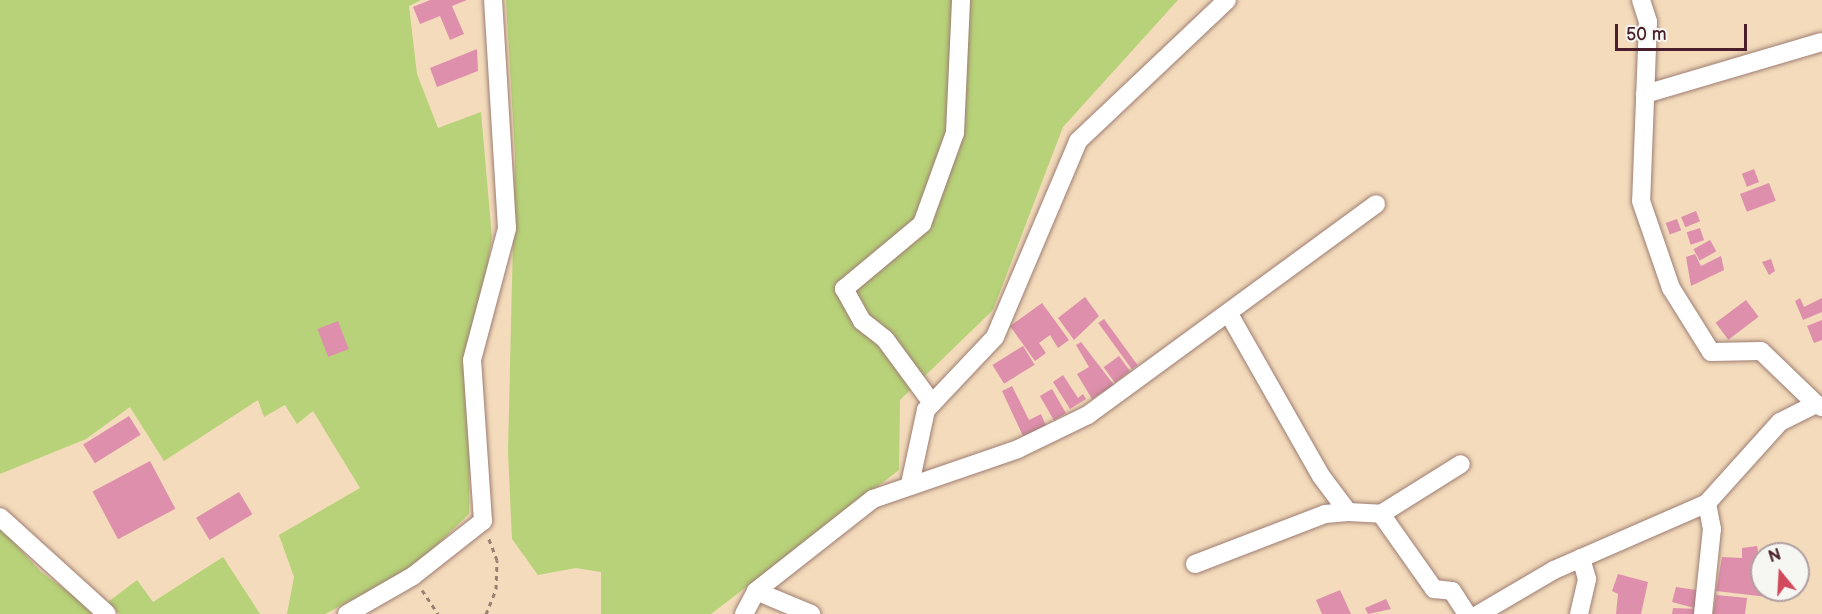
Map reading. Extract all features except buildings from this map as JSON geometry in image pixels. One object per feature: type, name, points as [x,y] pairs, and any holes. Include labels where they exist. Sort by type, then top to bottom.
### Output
[{"type":"street","points":[[347,614],[413,576],[483,521],[472,360],[507,228],[493,0]]},
{"type":"street","points":[[932,403],[885,339],[862,321],[844,289],[922,224],[955,133],[961,0]]},
{"type":"street","points":[[910,484],[932,403],[995,337],[1078,141],[1227,0]]},
{"type":"street","points":[[1479,614],[1581,558],[1707,503],[1780,422],[1819,405],[1761,351],[1711,352],[1671,288],[1641,201],[1648,22],[1641,0]]},
{"type":"street","points":[[1645,94],[1822,42]]},
{"type":"street","points":[[744,614],[756,591],[873,499],[910,484],[1018,449],[1088,416],[1376,204]]},
{"type":"street","points":[[1229,314],[1321,476],[1348,512]]},
{"type":"street","points":[[1195,564],[1325,514],[1348,512],[1381,514],[1461,464]]},
{"type":"street","points":[[1703,614],[1712,529],[1707,503]]},
{"type":"street","points":[[1381,514],[1434,589],[1452,591],[1467,614]]},
{"type":"street","points":[[0,517],[106,614]]},
{"type":"street","points":[[1579,614],[1587,579],[1581,558]]},
{"type":"street","points":[[756,591],[811,614]]},
{"type":"path","points":[[483,521],[497,560],[496,589],[486,614]]},
{"type":"path","points":[[413,576],[438,614]]},
{"type":"green space","points":[[0,0],[421,0],[409,6],[417,74],[438,128],[481,112],[492,238],[471,364],[469,514],[414,567],[325,614],[287,614],[294,577],[279,535],[360,488],[313,411],[297,424],[285,405],[264,417],[258,400],[164,461],[130,407],[86,439],[0,474]]},
{"type":"green space","points":[[506,0],[1178,0],[1063,127],[993,310],[900,400],[899,470],[711,614],[601,614],[601,572],[576,568],[538,575],[512,539],[508,452],[515,155]]},
{"type":"green space","points":[[0,527],[41,572],[99,614],[0,614]]},
{"type":"green space","points":[[223,557],[260,614],[119,614],[108,602],[137,580],[153,602]]}]
